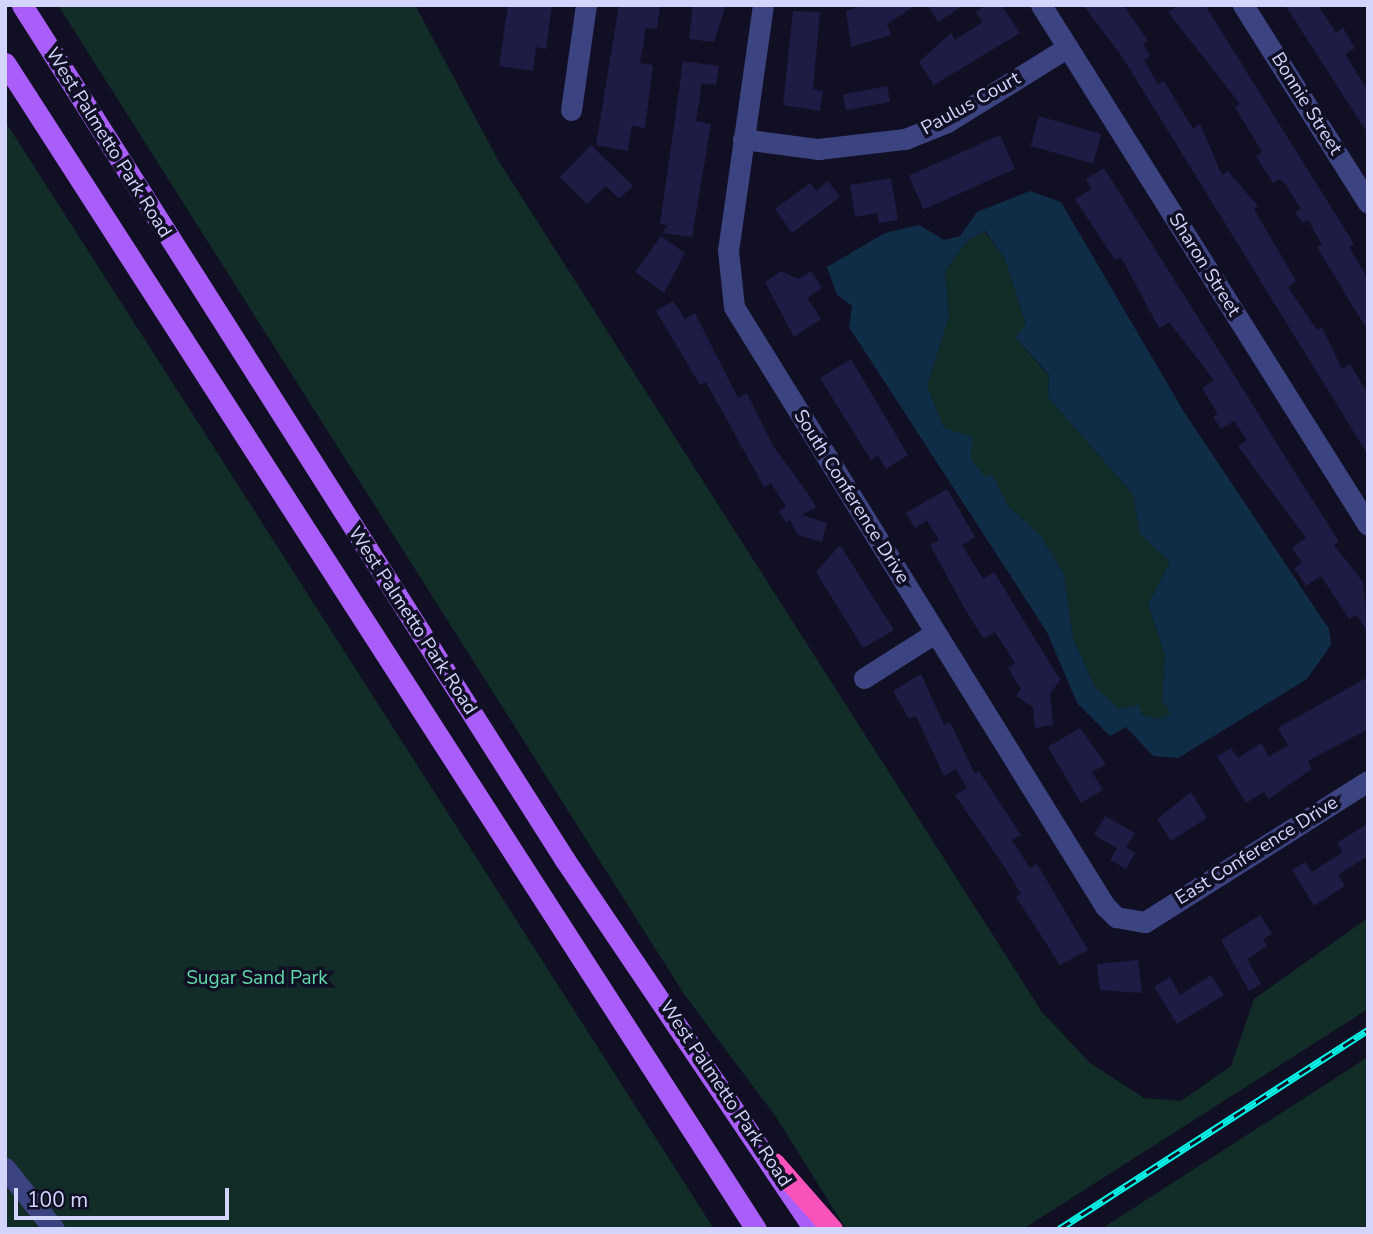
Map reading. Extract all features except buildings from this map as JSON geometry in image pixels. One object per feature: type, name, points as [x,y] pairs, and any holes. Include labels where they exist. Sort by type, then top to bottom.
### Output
[{"type":"highway","points":[[774,1163],[832,1229]]},
{"type":"main road","name":"West Palmetto Park Road","points":[[22,5],[565,860],[774,1163],[814,1229]]},
{"type":"main road","name":"West Palmetto Park Road","points":[[5,63],[756,1229]]},
{"type":"main road","points":[[380,644],[413,623]]},
{"type":"street","points":[[571,110],[586,5]]},
{"type":"street","name":"South Conference Drive","points":[[763,5],[726,264],[734,307],[1105,906],[1130,923],[1146,921]]},
{"type":"street","name":"Sharon Street","points":[[1041,5],[1368,525]]},
{"type":"street","name":"Bonnie Street","points":[[1243,5],[1368,203]]},
{"type":"street","name":"Paulus Court","points":[[743,139],[828,149],[905,138],[955,118],[1068,47]]},
{"type":"street","points":[[864,678],[935,633]]},
{"type":"street","name":"East Conference Drive","points":[[1146,921],[1368,781]]},
{"type":"street","points":[[5,1168],[54,1229]]},
{"type":"green space","points":[[58,5],[415,5],[498,160],[1042,1012],[1090,1063],[1144,1098],[1181,1101],[1231,1066],[1254,999],[1368,918],[1368,1009],[1023,1229],[846,1229],[776,1117],[684,994]]},
{"type":"green space","name":"Sugar Sand Park","points":[[5,121],[714,1229],[5,1229]]},
{"type":"green space","points":[[984,231],[1005,259],[1026,325],[1015,337],[1049,376],[1048,397],[1133,494],[1140,534],[1170,562],[1148,604],[1165,655],[1162,701],[1172,713],[1161,719],[1142,715],[1138,705],[1119,709],[1095,687],[1073,638],[1064,574],[1040,535],[1008,506],[992,474],[985,477],[944,428],[927,386],[949,316],[945,271],[968,240]]},
{"type":"green space","points":[[1368,1057],[1368,1229],[1101,1229]]},
{"type":"water","points":[[1030,191],[1061,202],[1184,412],[1329,629],[1331,645],[1307,679],[1178,758],[1153,756],[1126,727],[1110,736],[1077,703],[1047,632],[849,327],[852,306],[837,295],[827,267],[885,233],[919,225],[944,240],[960,236],[977,212]],"holes":[[[985,231],[1005,259],[1026,324],[1015,337],[1049,375],[1048,397],[1133,494],[1140,534],[1170,562],[1148,604],[1165,655],[1162,701],[1171,713],[1161,719],[1142,715],[1139,705],[1119,709],[1095,687],[1073,638],[1064,574],[1040,535],[1008,506],[992,474],[985,477],[971,459],[972,437],[944,428],[927,386],[949,316],[945,271],[968,240]]]},
{"type":"railway","points":[[1059,1229],[1368,1030]]}]
